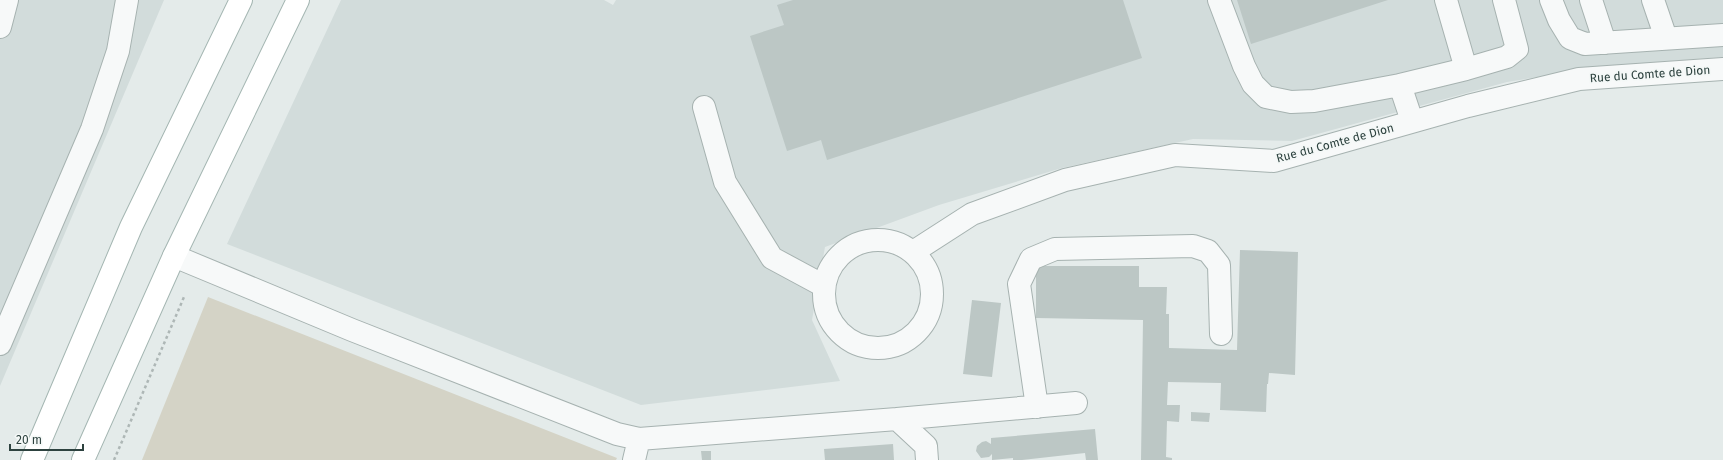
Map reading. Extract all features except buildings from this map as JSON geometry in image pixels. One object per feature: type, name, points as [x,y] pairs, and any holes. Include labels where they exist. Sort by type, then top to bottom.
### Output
[{"type":"main road","points":[[32,460],[131,227],[241,0]]},
{"type":"main road","points":[[83,460],[174,256],[298,0]]},
{"type":"lane","points":[[0,27],[7,0]]},
{"type":"lane","points":[[0,344],[92,129],[118,51],[127,0]]},
{"type":"lane","points":[[1219,0],[1244,66],[1253,84],[1266,97],[1291,102],[1314,101],[1400,84],[1466,69],[1507,57],[1517,49],[1504,0]]},
{"type":"lane","points":[[1446,0],[1466,69]]},
{"type":"lane","points":[[1552,0],[1559,20],[1570,38],[1585,44],[1723,35]]},
{"type":"lane","points":[[1591,0],[1605,43]]},
{"type":"lane","points":[[1653,0],[1666,38]]},
{"type":"lane","name":"Rue du Comte de Dion","points":[[913,252],[972,214],[1065,180],[1175,155],[1274,161],[1412,121],[1579,79],[1723,69]]},
{"type":"lane","points":[[1400,84],[1412,121]]},
{"type":"lane","points":[[704,107],[725,182],[772,258],[824,286]]},
{"type":"lane","points":[[883,240],[899,244],[913,252],[925,267],[931,284],[931,303],[925,320],[913,335],[897,344],[878,348],[860,345],[844,336],[831,322],[824,305],[824,286],[829,270],[838,256],[851,246],[866,241],[883,240]]},
{"type":"lane","points":[[1037,407],[1019,284],[1031,258],[1055,249],[1193,246],[1208,251],[1220,265],[1221,334]]},
{"type":"lane","points":[[174,256],[352,330],[617,434],[639,439],[897,419],[1076,403]]},
{"type":"lane","points":[[897,419],[926,446],[927,460]]},
{"type":"lane","points":[[634,460],[639,439]]},
{"type":"path","points":[[114,460],[196,265]]},
{"type":"shaded area","points":[[0,0],[164,0],[0,386]]},
{"type":"shaded area","points":[[341,0],[604,0],[613,5],[616,0],[1723,0],[1723,57],[1606,66],[1507,82],[1292,141],[1193,139],[1062,168],[939,205],[825,247],[812,320],[840,381],[641,405],[227,244]]},
{"type":"shaded area","points":[[208,297],[617,458],[616,460],[142,460]]}]
